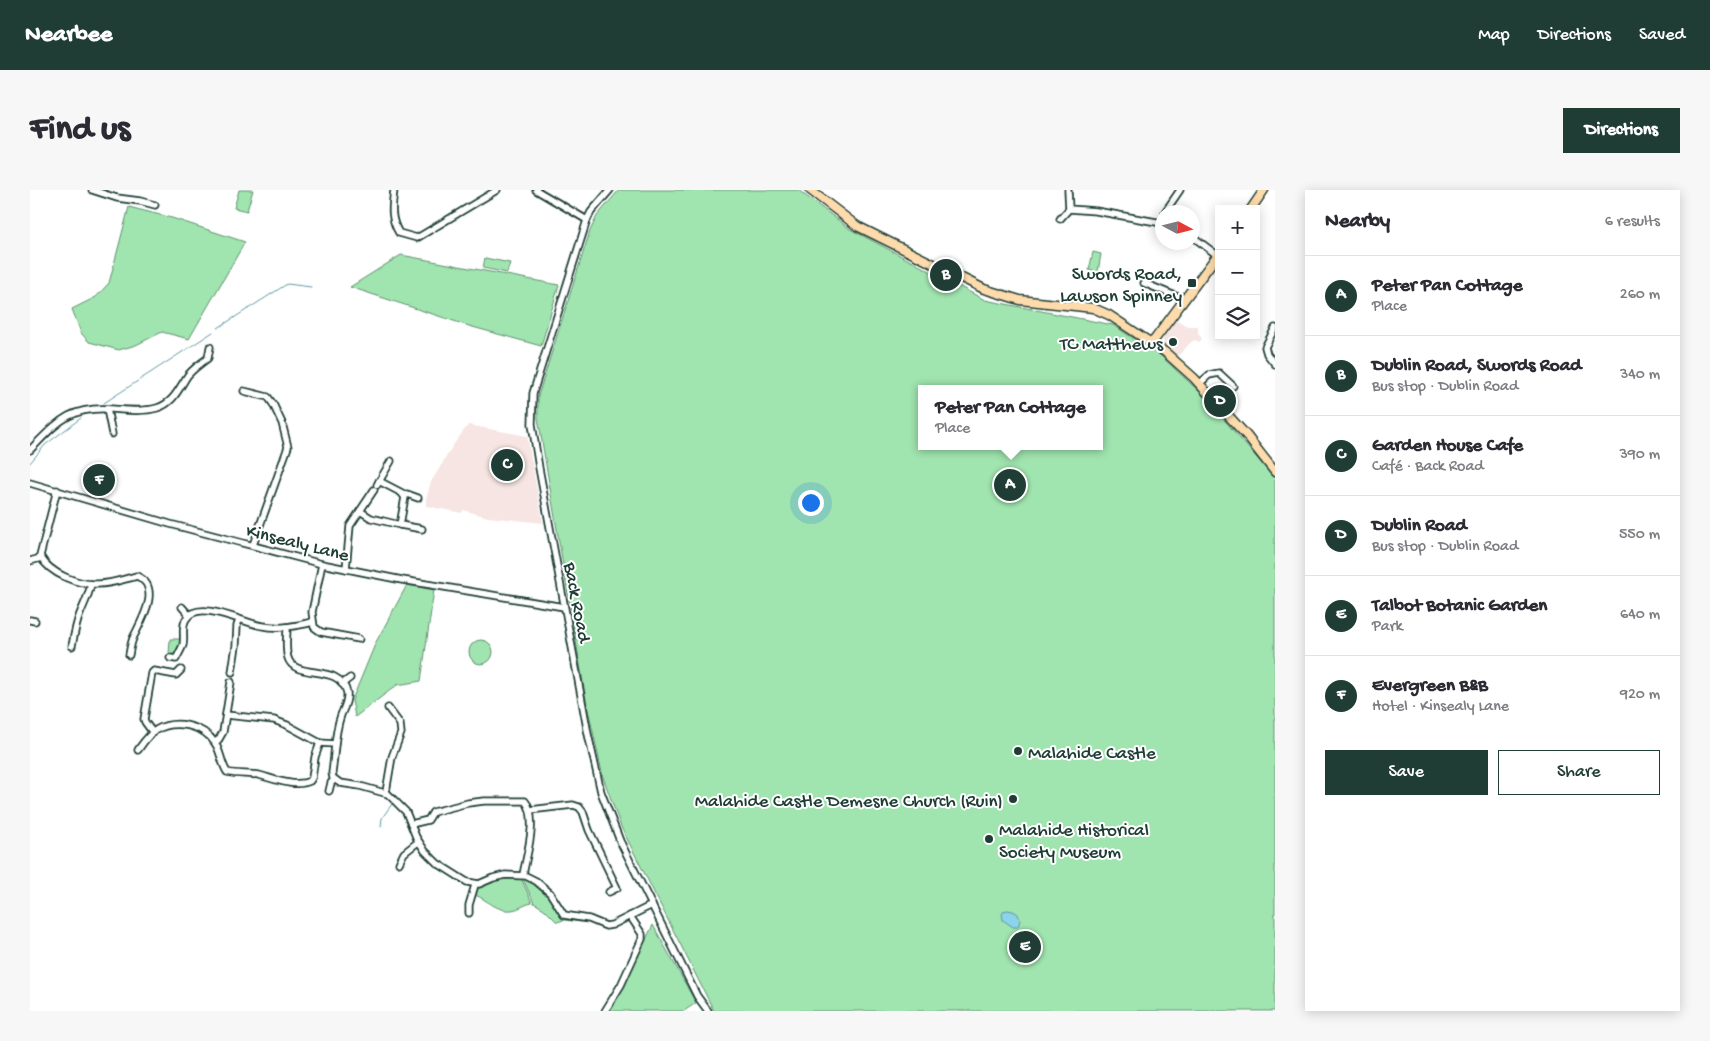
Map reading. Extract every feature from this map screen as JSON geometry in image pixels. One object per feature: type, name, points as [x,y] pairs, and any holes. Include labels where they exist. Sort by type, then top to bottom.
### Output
[{"type":"main road","points":[[810,190],[857,226],[984,289],[1020,300],[1093,308],[1108,314],[1165,352],[1199,384],[1246,435],[1275,472]]},
{"type":"main road","points":[[1254,205],[1264,190]]},
{"type":"main road","points":[[1152,343],[1215,258]]},
{"type":"street","points":[[92,190],[117,198],[155,205]]},
{"type":"street","points":[[394,190],[393,224],[399,233],[416,238],[497,190]]},
{"type":"street","points":[[536,190],[586,220]]},
{"type":"street","name":"Back Road","points":[[610,190],[586,220],[533,393],[532,408],[542,486],[588,734],[601,792],[620,841],[697,996],[708,1011]]},
{"type":"street","points":[[1060,219],[1069,209],[1068,190]]},
{"type":"street","points":[[1170,205],[1180,190]]},
{"type":"street","points":[[1069,209],[1155,219]]},
{"type":"street","points":[[1200,242],[1215,252]]},
{"type":"street","points":[[1144,283],[1184,300]]},
{"type":"street","points":[[1275,328],[1265,347],[1267,354],[1275,364]]},
{"type":"street","points":[[30,450],[56,425],[74,412],[107,409],[136,411],[158,408],[172,401],[189,374],[208,358],[210,347]]},
{"type":"street","points":[[1199,384],[1209,375],[1219,373],[1233,386]]},
{"type":"street","points":[[244,392],[268,397],[274,404],[288,447],[253,545]]},
{"type":"street","points":[[107,409],[112,434]]},
{"type":"street","points":[[346,569],[350,526],[390,461]]},
{"type":"street","name":"Kinsealy Lane","points":[[30,483],[170,524],[322,564],[402,580],[564,607]]},
{"type":"street","points":[[376,486],[418,498]]},
{"type":"street","points":[[57,490],[40,556],[44,562],[54,571],[91,584],[115,582],[137,576],[144,579],[147,585],[148,605],[129,655]]},
{"type":"street","points":[[400,525],[403,495]]},
{"type":"street","points":[[360,511],[371,518],[422,528]]},
{"type":"street","points":[[30,561],[41,558]]},
{"type":"street","points":[[322,564],[312,612],[312,622],[316,630],[321,632],[359,639]]},
{"type":"street","points":[[72,646],[91,584]]},
{"type":"street","points":[[182,607],[189,615]]},
{"type":"street","points":[[170,658],[176,659],[183,644],[183,628],[186,619],[189,615],[197,612],[213,611],[263,626],[287,627],[312,622]]},
{"type":"street","points":[[232,672],[239,620]]},
{"type":"street","points":[[287,627],[287,658],[294,668],[320,672],[333,678],[342,684],[346,693],[347,700],[336,733],[332,773],[334,780],[340,783],[386,792],[403,808],[418,842],[437,863],[468,882],[475,884],[500,875],[523,875],[544,887],[554,898],[562,913],[567,916],[589,919],[608,926],[652,905]]},
{"type":"street","points":[[153,733],[144,719],[152,673],[154,671],[176,675],[181,670]]},
{"type":"street","points":[[342,684],[350,678]]},
{"type":"street","points":[[215,743],[222,736],[231,682]]},
{"type":"street","points":[[386,792],[392,757],[401,733],[400,724],[390,710],[399,708]]},
{"type":"street","points":[[226,715],[274,720],[320,743],[336,744]]},
{"type":"street","points":[[138,750],[148,736],[153,733],[169,726],[187,725],[204,732],[215,743],[227,772],[258,775],[284,782],[302,784],[310,781],[312,778],[315,757],[320,743]]},
{"type":"street","points":[[329,791],[334,780]]},
{"type":"street","points":[[411,824],[428,820],[433,812],[480,801],[522,800],[527,803],[530,810],[531,832],[523,875]]},
{"type":"street","points":[[530,810],[579,807],[617,888],[609,892]]},
{"type":"street","points":[[399,863],[404,853],[418,842]]},
{"type":"street","points":[[469,913],[470,900],[475,884]]},
{"type":"street","points":[[605,1011],[621,985],[642,939],[642,934],[630,916]]},
{"type":"shaded area","points":[[1172,318],[1188,326],[1198,326],[1198,333],[1202,339],[1199,342],[1195,340],[1191,342],[1178,356],[1165,346],[1163,341],[1163,334]]},
{"type":"shaded area","points":[[468,425],[527,436],[543,523],[488,517],[463,510],[462,513],[426,506],[431,482]]},
{"type":"green space","points":[[239,190],[253,190],[247,211],[234,208]]},
{"type":"green space","name":"Malahide Castle","points":[[619,190],[798,190],[850,229],[985,300],[1113,325],[1161,356],[1201,393],[1275,479],[1275,1011],[714,1011],[621,827],[603,777],[586,700],[538,418],[538,396],[590,231],[597,216]]},
{"type":"green space","points":[[129,207],[172,218],[245,242],[189,339],[162,332],[136,345],[119,350],[89,342],[81,333],[72,309],[96,297],[109,283]]},
{"type":"green space","points":[[1093,252],[1101,254],[1098,272],[1089,270]]},
{"type":"green space","points":[[401,255],[559,285],[541,346],[469,326],[350,287]]},
{"type":"green space","points":[[485,258],[510,263],[507,273],[483,268]]},
{"type":"green space","points":[[407,585],[434,590],[421,681],[397,685],[355,717],[352,700],[376,642]]},
{"type":"green space","points":[[170,639],[181,639],[180,646],[174,655],[169,654]]},
{"type":"green space","points":[[481,640],[486,641],[492,647],[492,657],[486,663],[481,664],[476,663],[470,657],[469,652],[470,647],[476,641]]},
{"type":"green space","points":[[521,878],[532,903],[507,910],[497,907],[475,895],[478,888],[497,880]]},
{"type":"green space","points":[[523,879],[533,882],[547,893],[563,917],[589,921],[604,929],[590,923],[564,920],[557,922],[544,909],[534,903]]},
{"type":"green space","points":[[653,925],[696,1003],[684,1011],[610,1011]]},
{"type":"water","points":[[1007,910],[1018,914],[1020,920],[1018,927],[1013,927],[1003,920],[1002,914]]},
{"type":"waterway","points":[[218,328],[287,284],[311,287]]},
{"type":"waterway","points":[[104,403],[213,332]]},
{"type":"waterway","points":[[30,463],[45,445],[81,418]]},
{"type":"waterway","points":[[381,827],[382,818],[392,804]]},
{"type":"place","name":"Dublin Road, Swords Road","points":[[946,275]]},
{"type":"place","name":"Swords Road, Lawson Spinney","points":[[1192,283]]},
{"type":"place","name":"TC Matthews","points":[[1173,342]]},
{"type":"place","name":"Dublin Road","points":[[1220,401]]},
{"type":"place","name":"Garden House Cafe","points":[[507,465]]},
{"type":"place","name":"Evergreen B&B","points":[[99,480]]},
{"type":"place","name":"Peter Pan Cottage","points":[[1010,485]]},
{"type":"place","name":"Malahide Castle","points":[[1018,751]]},
{"type":"place","name":"Malahide Castle Demesne Church (Ruin)","points":[[1013,799]]},
{"type":"place","name":"Malahide Historical Society Museum","points":[[989,839]]},
{"type":"place","name":"Talbot Botanic Garden","points":[[1025,947]]}]
